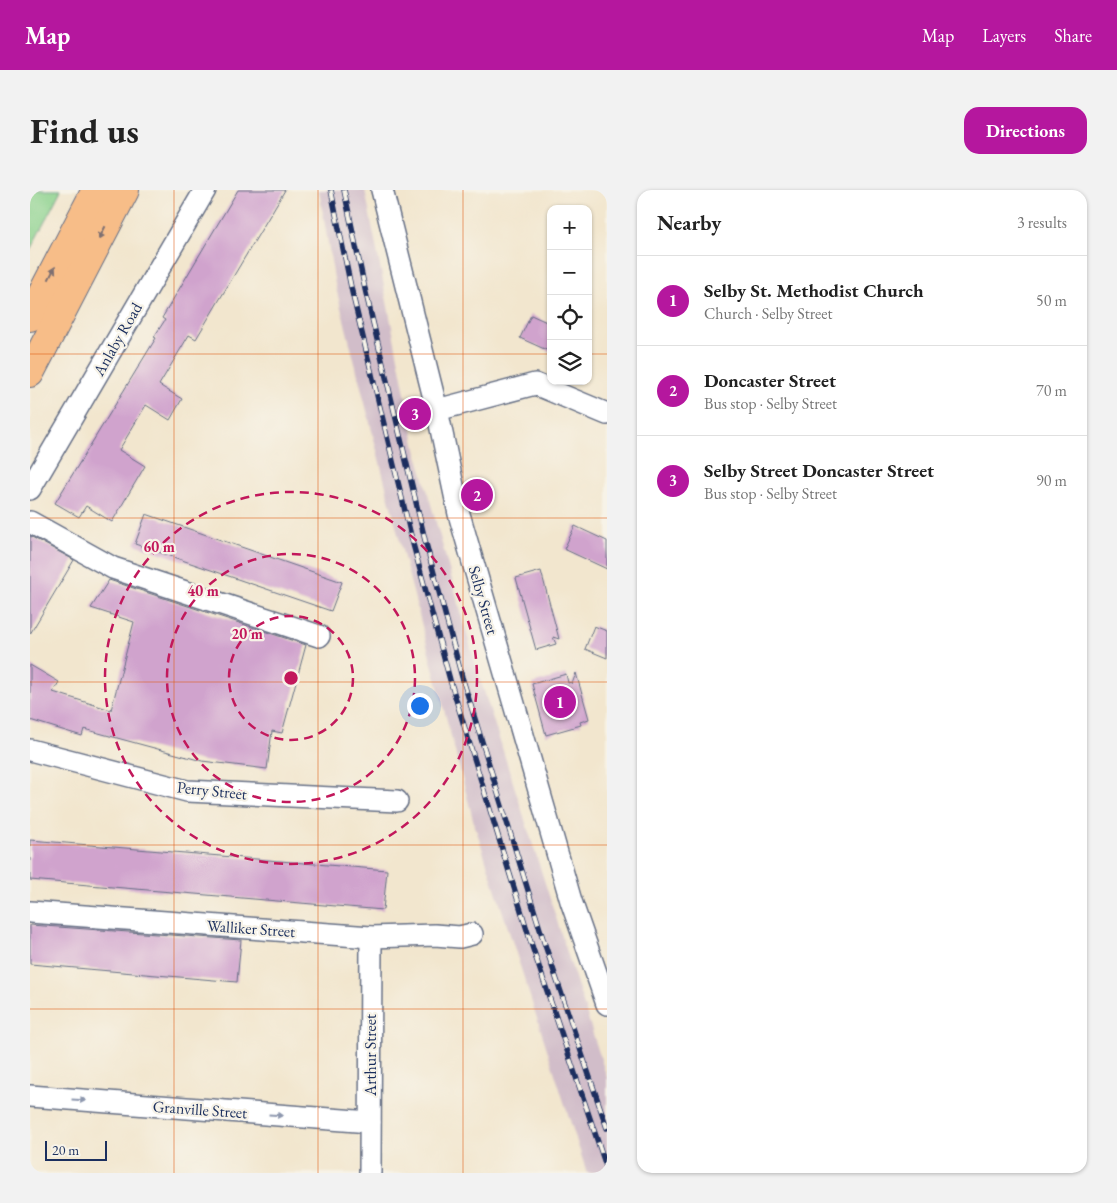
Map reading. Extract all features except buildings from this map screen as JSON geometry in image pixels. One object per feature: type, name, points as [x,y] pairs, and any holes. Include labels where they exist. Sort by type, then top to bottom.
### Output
[{"type":"main road","points":[[30,317],[96,190]]},
{"type":"main road","points":[[30,373],[125,190]]},
{"type":"street","name":"Anlaby Road","points":[[30,489],[205,190]]},
{"type":"street","name":"Selby Street","points":[[382,190],[437,410],[462,523],[571,901],[606,997]]},
{"type":"street","points":[[437,410],[535,384],[607,414]]},
{"type":"street","points":[[30,522],[113,568],[319,636]]},
{"type":"street","name":"Perry Street","points":[[30,750],[187,790],[397,801]]},
{"type":"street","name":"Walliker Street","points":[[30,912],[371,937],[435,935],[460,937],[472,934]]},
{"type":"street","name":"Arthur Street","points":[[370,1173],[371,937]]},
{"type":"street","name":"Granville Street","points":[[30,1096],[370,1122]]},
{"type":"shaded area","points":[[319,190],[365,190],[417,454],[476,666],[607,1078],[607,1173],[587,1173],[474,823],[403,554],[335,284]]},
{"type":"green space","points":[[30,190],[61,190],[30,250]]},
{"type":"railway","points":[[331,190],[352,292],[413,544],[450,680],[532,946],[607,1169]]},
{"type":"railway","points":[[344,190],[365,289],[425,540],[462,677],[544,942],[607,1128]]},
{"type":"place","name":"Selby Street Doncaster Street","points":[[415,414]]},
{"type":"place","name":"Doncaster Street","points":[[477,495]]},
{"type":"place","name":"Selby St. Methodist Church","points":[[560,702]]}]
